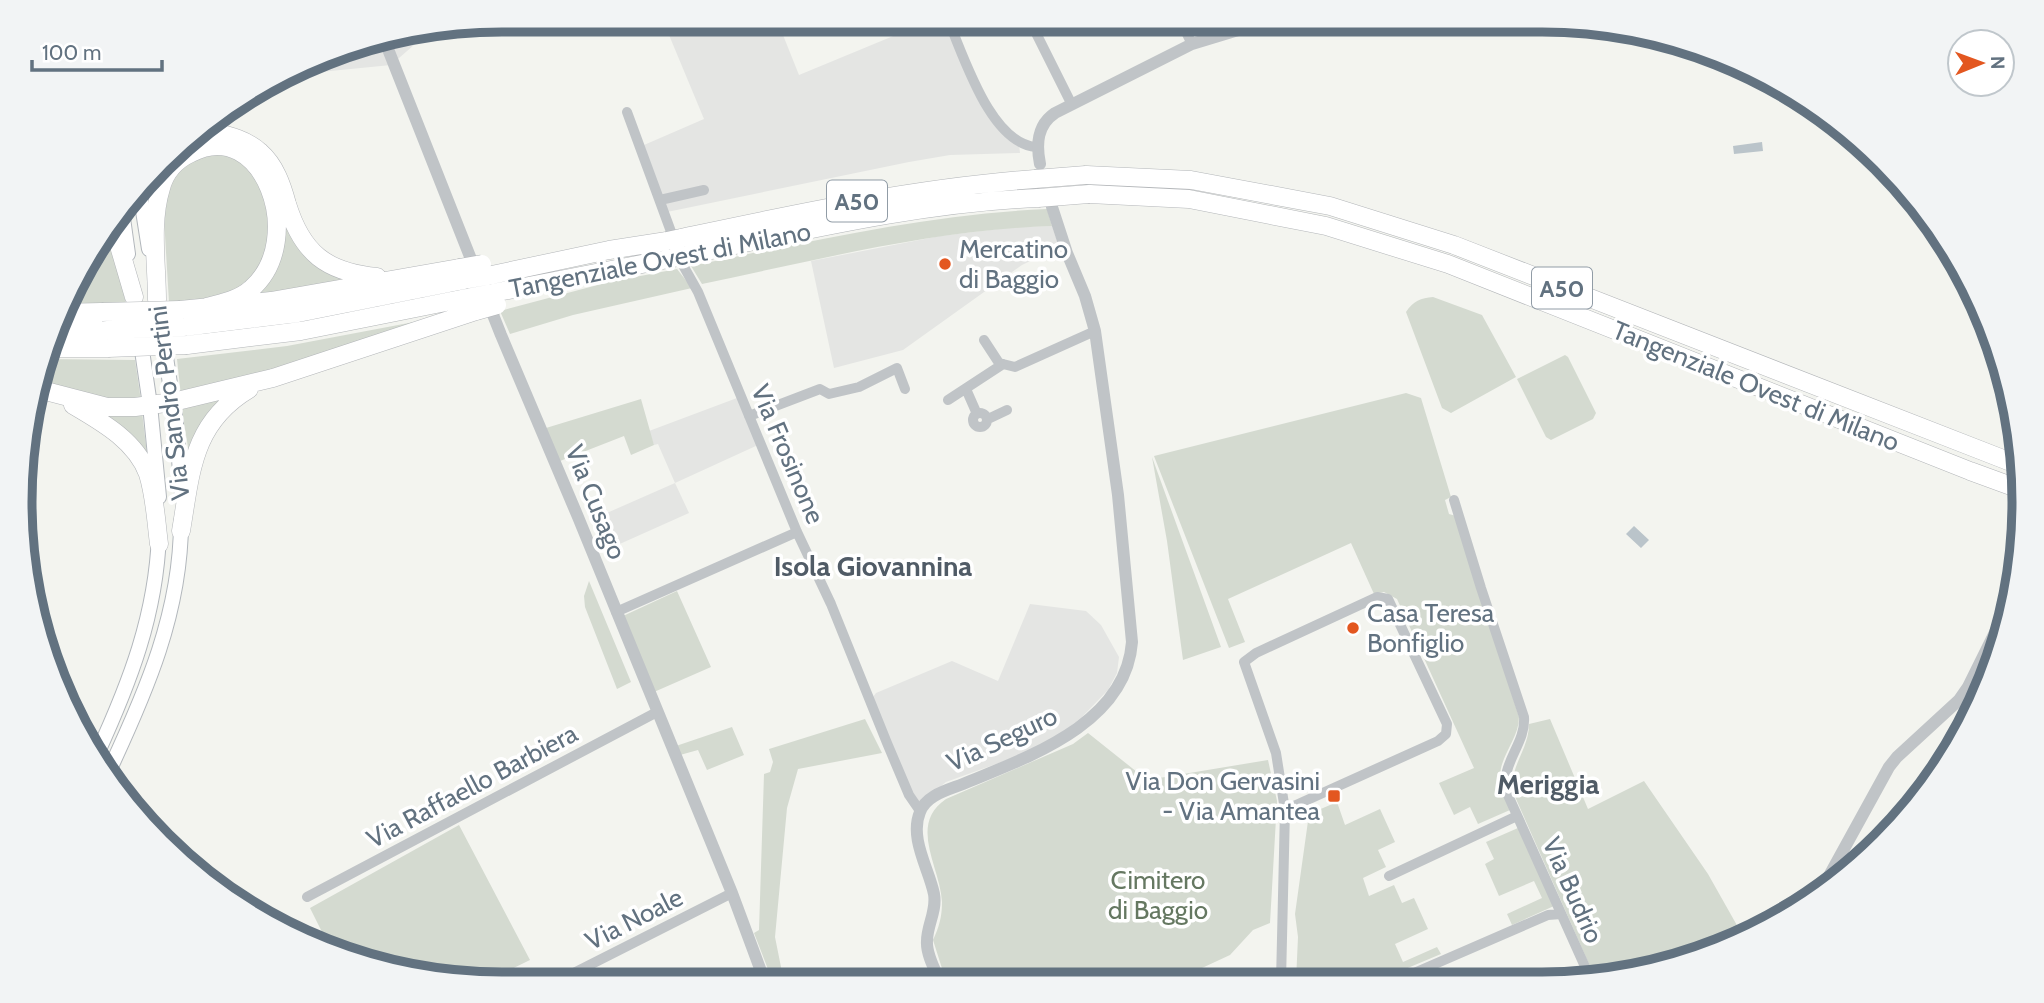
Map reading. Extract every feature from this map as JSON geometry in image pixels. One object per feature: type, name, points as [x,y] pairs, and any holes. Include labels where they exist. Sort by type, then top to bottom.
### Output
[{"type":"highway","points":[[211,132],[250,145],[267,159],[279,179],[298,234],[316,256],[347,272],[375,277],[462,274]]},
{"type":"highway","points":[[72,312],[182,318],[239,297],[250,290],[271,264],[276,248],[276,212],[273,195],[265,178],[247,157],[222,147],[207,147],[194,151],[172,167],[164,178],[157,216],[157,300]]},
{"type":"highway","name":"Tangenziale Ovest di Milano","points":[[677,248],[908,192],[1037,172],[1191,180],[1330,206],[1454,246],[2010,462]]},
{"type":"highway","name":"Tangenziale Ovest di Milano","points":[[57,346],[108,339],[182,318],[287,315],[485,270],[611,259],[979,201],[1045,203],[1089,194],[1189,199],[1326,226],[1435,260],[2011,486]]},
{"type":"highway","points":[[115,234],[134,297]]},
{"type":"highway","name":"Tangenziale Ovest di Milano","points":[[63,332],[108,339],[187,345],[301,331],[474,304],[611,259]]},
{"type":"highway","points":[[206,307],[271,301],[398,277]]},
{"type":"highway","points":[[45,391],[107,407],[173,402],[273,377],[474,304]]},
{"type":"highway","points":[[181,531],[196,449],[210,424],[233,400],[273,377]]},
{"type":"highway","points":[[45,393],[102,423],[128,443],[137,454],[150,483],[159,544]]},
{"type":"main road","name":"Via Sandro Pertini","points":[[112,764],[141,703],[158,655],[175,585],[181,531],[182,486],[173,402],[141,200]]},
{"type":"main road","name":"Via Sandro Pertini","points":[[100,746],[126,689],[142,641],[154,589],[159,544],[158,474],[124,222]]},
{"type":"street","points":[[953,32],[990,112],[1010,135],[1023,145],[1036,147]]},
{"type":"street","points":[[1036,32],[1072,103]]},
{"type":"street","points":[[1186,32],[1192,44]]},
{"type":"street","points":[[1037,172],[1036,147],[1046,119],[1072,103],[1192,44],[1229,32]]},
{"type":"street","name":"Via Cusago","points":[[387,46],[501,335],[732,893],[761,972]]},
{"type":"street","name":"Via Frosinone","points":[[627,112],[677,248],[698,292],[797,532],[831,604],[909,795],[920,811]]},
{"type":"street","points":[[660,200],[704,190]]},
{"type":"street","name":"Via Seguro","points":[[920,811],[933,796],[1043,751],[1059,741],[1086,722],[1118,687],[1128,668],[1132,642],[1118,495],[1095,331],[1085,296],[1045,203]]},
{"type":"street","points":[[984,340],[999,363],[1015,367],[1095,331]]},
{"type":"street","points":[[948,400],[1003,364]]},
{"type":"street","points":[[749,416],[820,389],[829,394],[859,387],[897,368],[905,389]]},
{"type":"street","points":[[966,389],[983,416],[1007,410]]},
{"type":"street","name":"Via Budrio","points":[[1454,499],[1480,588],[1523,711],[1523,736],[1505,775],[1507,793],[1586,969]]},
{"type":"street","points":[[616,612],[797,532]]},
{"type":"street","points":[[1280,972],[1285,810],[1276,753],[1244,662],[1255,653],[1377,597],[1388,599],[1447,724],[1446,734],[1438,741],[1285,810]]},
{"type":"street","points":[[1831,872],[1889,767],[1959,700],[1992,639]]},
{"type":"street","name":"Via Raffaello Barbiera","points":[[307,897],[657,712]]},
{"type":"street","points":[[920,811],[917,834],[934,903],[927,946],[937,972]]},
{"type":"street","points":[[1389,876],[1517,816]]},
{"type":"street","name":"Via Noale","points":[[574,972],[732,893]]},
{"type":"street","points":[[1416,972],[1548,915],[1561,914]]},
{"type":"shaded area","points":[[676,32],[782,32],[799,75],[903,32],[952,32],[989,117],[1019,145],[1020,153],[950,155],[667,212],[644,145],[704,119],[669,35]]},
{"type":"shaded area","points":[[421,39],[391,65],[309,73],[350,56]]},
{"type":"shaded area","points":[[1762,142],[1763,151],[1734,154],[1733,146]]},
{"type":"shaded area","points":[[1052,226],[1059,247],[1022,265],[903,350],[834,368],[811,261],[940,236],[1014,227]]},
{"type":"shaded area","points":[[737,398],[758,445],[675,483],[658,444],[654,445],[649,431]]},
{"type":"shaded area","points":[[675,483],[689,513],[613,547],[600,516]]},
{"type":"shaded area","points":[[1634,526],[1649,540],[1641,548],[1626,534]]},
{"type":"shaded area","points":[[1030,604],[1086,611],[1101,625],[1119,657],[1117,673],[1108,690],[1082,717],[1053,740],[1032,751],[946,782],[920,803],[913,797],[873,697],[876,693],[952,661],[998,681]]},
{"type":"green space","points":[[209,134],[251,150],[267,164],[274,175],[289,225],[301,248],[314,261],[341,275],[345,283],[247,299],[273,272],[282,249],[283,224],[278,198],[268,175],[252,156],[232,144],[210,141],[194,147]]},
{"type":"green space","points":[[199,153],[232,154],[265,185],[273,238],[252,282],[219,298],[169,302],[163,202],[168,180]]},
{"type":"green space","points":[[159,180],[156,187],[152,203],[149,190]]},
{"type":"green space","points":[[1047,209],[1052,226],[963,233],[919,240],[702,284],[691,266],[912,223]]},
{"type":"green space","points":[[112,238],[126,304],[75,305],[94,266]]},
{"type":"green space","points":[[677,269],[692,288],[573,315],[510,334],[500,311],[609,282]]},
{"type":"green space","points":[[1433,297],[1482,315],[1516,377],[1451,413],[1442,408],[1406,312],[1418,301]]},
{"type":"green space","points":[[414,322],[415,326],[181,396],[177,359],[287,346]]},
{"type":"green space","points":[[1565,355],[1596,413],[1593,419],[1551,440],[1546,437],[1517,379]]},
{"type":"green space","points":[[54,359],[135,360],[141,401],[114,402],[47,384]]},
{"type":"green space","points":[[1406,393],[1421,398],[1451,497],[1445,500],[1449,514],[1456,516],[1519,717],[1500,777],[1510,810],[1478,824],[1470,807],[1454,815],[1439,783],[1474,768],[1397,599],[1384,592],[1374,594],[1351,543],[1228,599],[1245,642],[1229,648],[1154,456]]},
{"type":"green space","points":[[229,395],[190,459],[181,405]]},
{"type":"green space","points":[[641,399],[654,445],[631,455],[624,436],[560,461],[546,428]]},
{"type":"green space","points":[[93,411],[142,412],[148,462]]},
{"type":"green space","points":[[1152,457],[1221,647],[1183,660],[1167,541]]},
{"type":"green space","points":[[589,581],[631,682],[617,689],[585,607],[584,596]]},
{"type":"green space","points":[[677,591],[711,667],[654,692],[623,616]]},
{"type":"green space","points":[[865,719],[882,753],[798,769],[787,808],[775,937],[782,972],[769,972],[754,933],[759,930],[764,774],[770,772],[773,762],[769,749]]},
{"type":"green space","points":[[1550,719],[1588,809],[1644,781],[1708,874],[1739,928],[1694,947],[1634,962],[1591,968],[1513,792],[1514,774],[1526,742],[1529,724]]},
{"type":"green space","points":[[732,727],[744,755],[707,770],[698,750],[680,755],[676,746]]},
{"type":"green space","name":"Cimitero di Baggio","points":[[1088,733],[1147,780],[1268,760],[1277,801],[1270,923],[1253,930],[1230,955],[1193,972],[943,972],[933,940],[940,922],[942,902],[928,834],[929,821],[935,809],[946,799],[1073,744]]},
{"type":"green space","points":[[1337,802],[1345,825],[1380,809],[1395,842],[1378,850],[1386,867],[1363,878],[1369,896],[1394,885],[1402,903],[1414,898],[1428,929],[1395,944],[1403,962],[1437,947],[1441,954],[1398,972],[1296,972],[1298,937],[1295,914],[1309,814]]},
{"type":"green space","points":[[459,825],[530,960],[502,972],[440,967],[380,955],[324,937],[310,908]]},
{"type":"green space","points":[[1518,828],[1554,906],[1512,925],[1507,914],[1542,898],[1534,881],[1499,896],[1485,864],[1494,859],[1486,842]]},
{"type":"place","name":"Mercatino di Baggio","points":[[945,264]]},
{"type":"place","name":"Casa Teresa Bonfiglio","points":[[1353,628]]},
{"type":"place","name":"Via Don Gervasini - Via Amantea","points":[[1334,796]]},
{"type":"district","name":"Isola Giovannina","points":[[873,566]]},
{"type":"district","name":"Meriggia","points":[[1548,784]]}]
